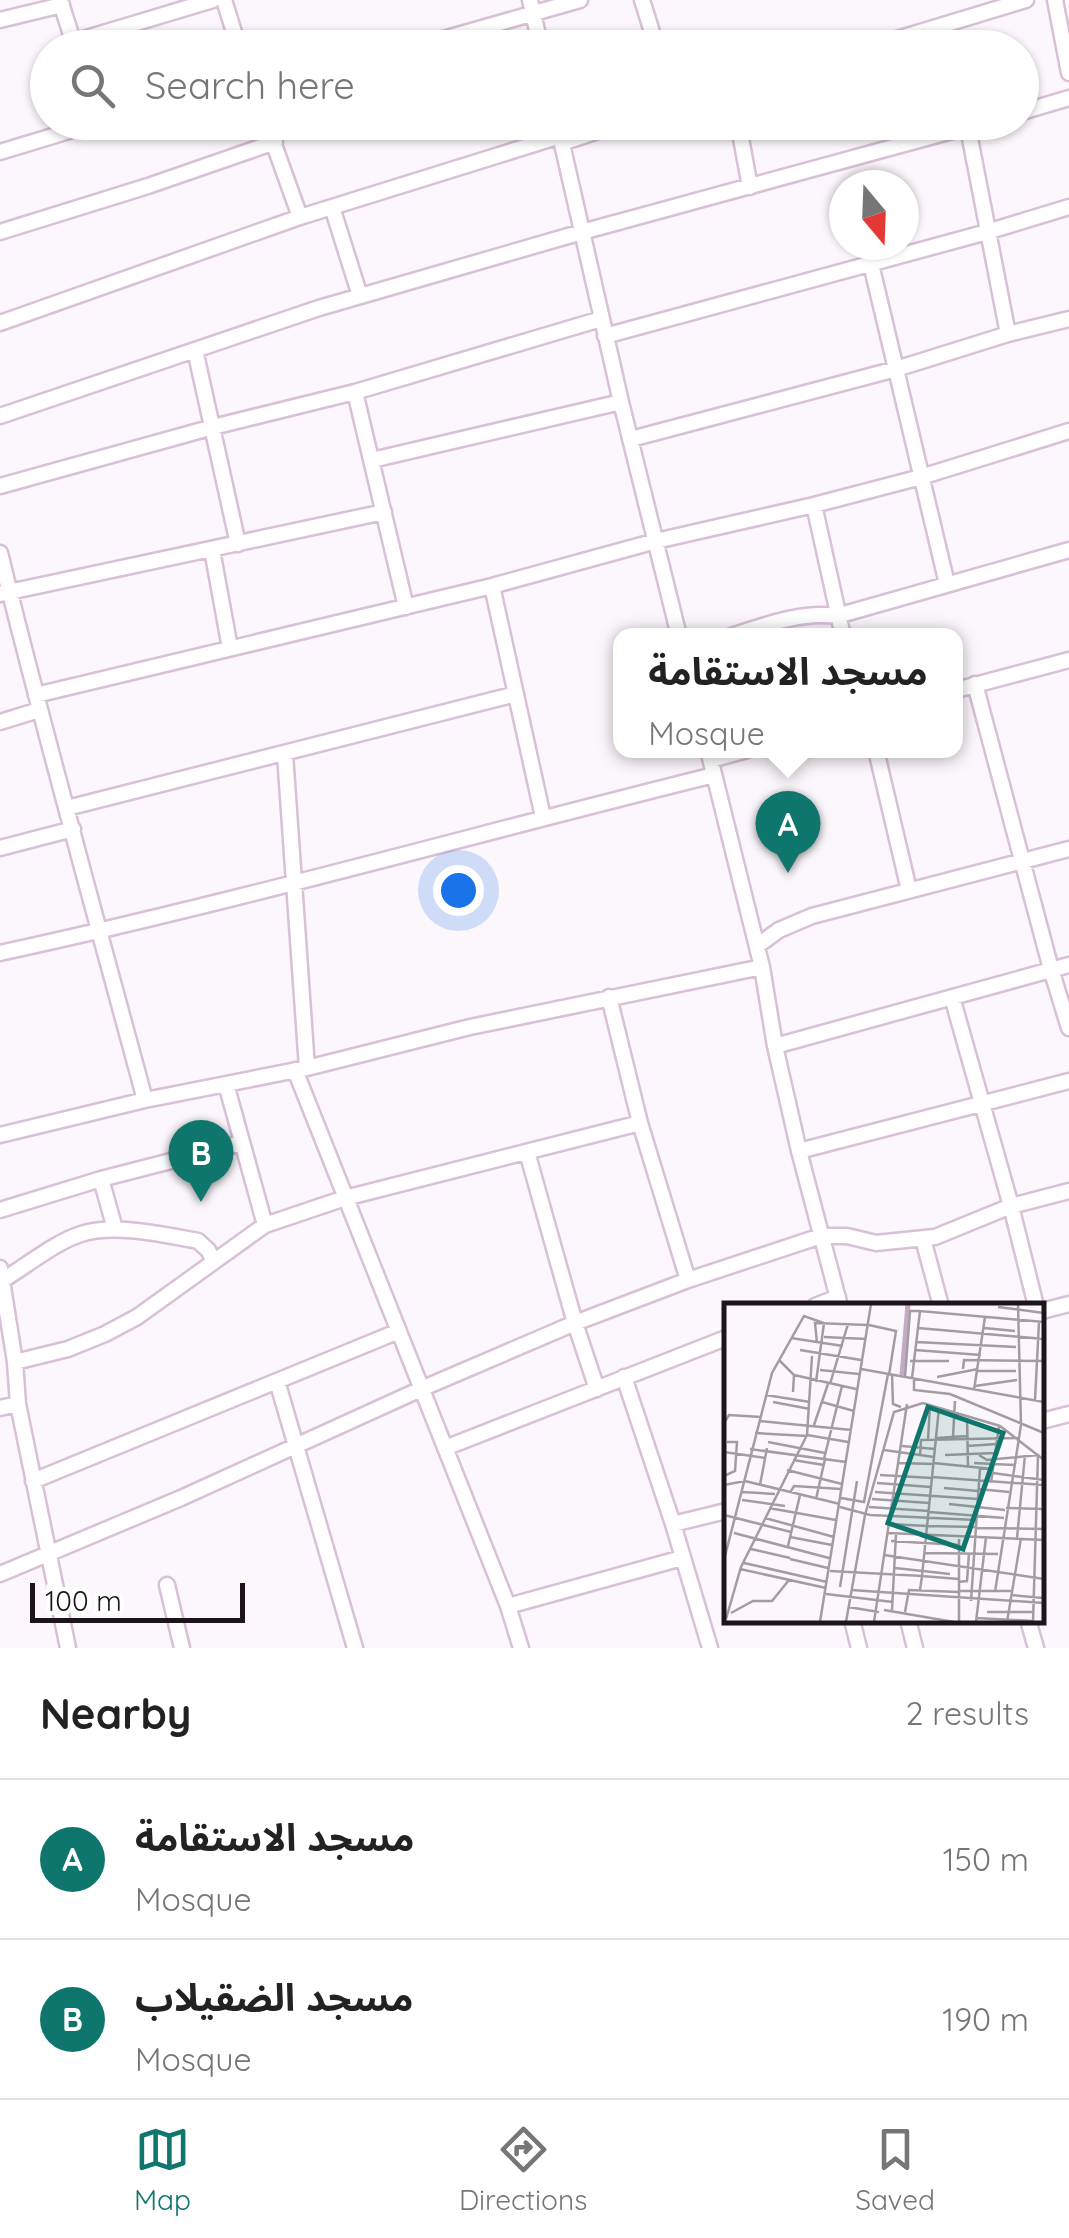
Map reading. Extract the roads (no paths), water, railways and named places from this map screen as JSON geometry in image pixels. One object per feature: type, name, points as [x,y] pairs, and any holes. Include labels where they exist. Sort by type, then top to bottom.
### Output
[{"type":"street","points":[[120,30],[213,0]]},
{"type":"street","points":[[224,0],[233,30]]},
{"type":"street","points":[[463,30],[532,6],[580,0]]},
{"type":"street","points":[[642,0],[651,30]]},
{"type":"street","points":[[927,30],[1026,0]]},
{"type":"street","points":[[1055,0],[1069,73]]},
{"type":"street","points":[[0,20],[61,3],[69,30]]},
{"type":"street","points":[[1039,107],[1069,98]]},
{"type":"street","points":[[0,152],[40,140]]},
{"type":"street","points":[[0,323],[300,217],[541,140]]},
{"type":"street","points":[[561,140],[620,402],[677,628]]},
{"type":"street","points":[[741,140],[750,187]]},
{"type":"street","points":[[0,416],[360,296],[924,140]]},
{"type":"street","points":[[970,140],[1008,334]]},
{"type":"street","points":[[0,232],[275,142],[300,217]]},
{"type":"street","points":[[332,207],[360,296]]},
{"type":"street","points":[[606,336],[1069,207]]},
{"type":"street","points":[[871,264],[947,584]]},
{"type":"street","points":[[0,486],[355,392],[601,319]]},
{"type":"street","points":[[630,439],[1069,319]]},
{"type":"street","points":[[195,350],[238,544]]},
{"type":"street","points":[[355,392],[406,607]]},
{"type":"street","points":[[372,460],[620,402]]},
{"type":"street","points":[[0,722],[37,703],[230,648],[814,505],[1069,431]]},
{"type":"street","points":[[814,505],[841,628]]},
{"type":"street","points":[[5,593],[384,512]]},
{"type":"street","points":[[212,550],[230,648]]},
{"type":"street","points":[[757,628],[810,616],[837,616],[1069,550]]},
{"type":"street","points":[[0,553],[5,593],[68,808],[146,1100]]},
{"type":"street","points":[[492,586],[542,817]]},
{"type":"street","points":[[963,688],[1069,660]]},
{"type":"street","points":[[975,684],[1069,1028]]},
{"type":"street","points":[[68,808],[516,694]]},
{"type":"street","points":[[285,754],[301,1069],[345,1198],[508,1606],[521,1648]]},
{"type":"street","points":[[878,758],[910,890]]},
{"type":"street","points":[[0,953],[294,883],[542,817],[711,762],[762,967],[799,1151],[839,1301]]},
{"type":"street","points":[[0,848],[73,829]]},
{"type":"street","points":[[757,946],[779,930],[812,916],[1069,849]]},
{"type":"street","points":[[775,1046],[1069,965]]},
{"type":"street","points":[[0,1136],[470,1027],[762,967]]},
{"type":"street","points":[[609,997],[640,1123],[688,1280]]},
{"type":"street","points":[[952,998],[1035,1303]]},
{"type":"street","points":[[799,1151],[1069,1081]]},
{"type":"street","points":[[226,1084],[264,1226]]},
{"type":"street","points":[[15,1362],[68,1349],[137,1317],[264,1226],[345,1198],[640,1123]]},
{"type":"street","points":[[0,1210],[100,1179],[241,1143]]},
{"type":"street","points":[[526,1152],[597,1389]]},
{"type":"street","points":[[100,1179],[115,1229]]},
{"type":"street","points":[[0,1574],[182,1498],[421,1388],[688,1280],[821,1236],[847,1236],[876,1243],[923,1239],[1011,1206],[1069,1191]]},
{"type":"street","points":[[68,1648],[18,1404],[1,1277],[82,1234],[115,1229],[198,1242],[214,1262]]},
{"type":"street","points":[[923,1239],[940,1303]]},
{"type":"street","points":[[1044,1310],[1069,1304]]},
{"type":"street","points":[[33,1481],[399,1331]]},
{"type":"street","points":[[446,1448],[724,1339]]},
{"type":"street","points":[[624,1377],[710,1648]]},
{"type":"street","points":[[277,1382],[355,1648]]},
{"type":"street","points":[[0,1408],[18,1404]]},
{"type":"street","points":[[1044,1420],[1069,1414]]},
{"type":"street","points":[[673,1524],[724,1511]]},
{"type":"street","points":[[508,1606],[682,1558]]},
{"type":"street","points":[[167,1585],[182,1648]]},
{"type":"street","points":[[853,1623],[859,1648]]},
{"type":"street","points":[[909,1623],[915,1648]]},
{"type":"street","points":[[1029,1623],[1036,1648]]},
{"type":"place","name":"مسجد الاستقامة","points":[[788,873]]},
{"type":"place","name":"مسجد الضقيلاب","points":[[201,1202]]}]
